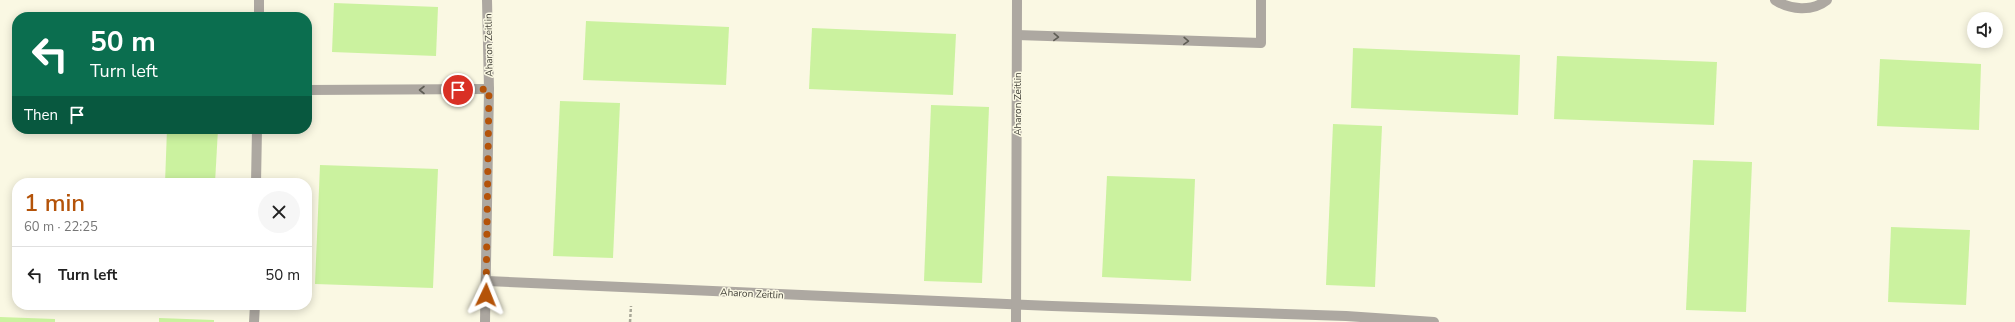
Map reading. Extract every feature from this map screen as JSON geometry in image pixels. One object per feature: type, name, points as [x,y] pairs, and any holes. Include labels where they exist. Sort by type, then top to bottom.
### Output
[{"type":"street","points":[[259,0],[259,12]]},
{"type":"street","name":"Aharon Zeitlin","points":[[485,322],[487,281],[489,89],[487,0]]},
{"type":"street","name":"Aharon Zeitlin","points":[[1016,322],[1017,0]]},
{"type":"street","points":[[1017,35],[1261,43],[1262,0]]},
{"type":"street","points":[[1775,0],[1796,9],[1811,8],[1827,0]]},
{"type":"street","points":[[312,90],[489,89]]},
{"type":"street","points":[[256,178],[257,134]]},
{"type":"street","name":"Aharon Zeitlin","points":[[487,281],[1284,318],[1434,322]]},
{"type":"street","points":[[254,322],[255,310]]},
{"type":"building","points":[[334,3],[438,7],[436,56],[332,52]]},
{"type":"building","points":[[586,21],[729,27],[726,85],[583,80]]},
{"type":"building","points":[[812,28],[956,34],[953,95],[809,89]]},
{"type":"building","points":[[1353,48],[1520,55],[1518,115],[1351,108]]},
{"type":"building","points":[[1557,56],[1717,62],[1714,125],[1554,119]]},
{"type":"building","points":[[1880,59],[1981,64],[1979,130],[1877,126]]},
{"type":"building","points":[[560,101],[620,103],[613,258],[553,256]]},
{"type":"building","points":[[931,105],[989,107],[982,283],[924,281]]},
{"type":"building","points":[[1333,124],[1382,126],[1375,287],[1326,285]]},
{"type":"building","points":[[167,134],[218,134],[215,178],[165,178]]},
{"type":"building","points":[[1693,160],[1752,162],[1746,312],[1686,310]]},
{"type":"building","points":[[320,165],[438,169],[433,288],[315,284]]},
{"type":"building","points":[[1107,176],[1195,179],[1191,281],[1102,277]]},
{"type":"building","points":[[1891,227],[1970,230],[1966,305],[1888,302]]},
{"type":"building","points":[[0,317],[55,319],[55,322],[0,322]]},
{"type":"building","points":[[159,318],[214,320],[214,322],[159,322]]},
{"type":"route","points":[[458,90],[489,89],[486,295]]}]
